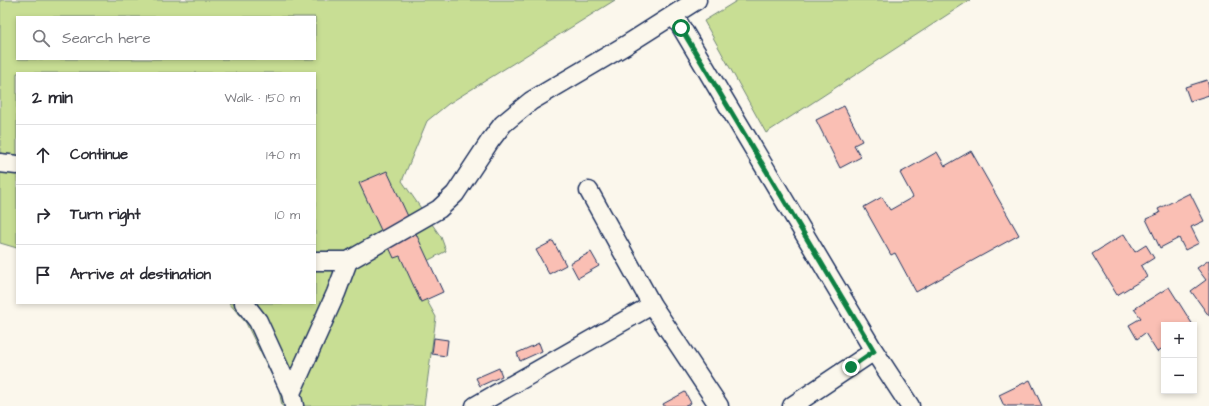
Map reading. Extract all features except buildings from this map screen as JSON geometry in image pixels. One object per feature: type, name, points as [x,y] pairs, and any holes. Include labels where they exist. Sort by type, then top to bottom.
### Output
[{"type":"street","points":[[316,261],[348,261],[439,209],[455,194],[503,124],[531,101],[697,0]]},
{"type":"street","points":[[674,15],[874,351],[910,406]]},
{"type":"street","points":[[0,163],[16,165]]},
{"type":"street","points":[[589,191],[652,305],[719,406]]},
{"type":"street","points":[[292,399],[348,261]]},
{"type":"street","points":[[245,304],[258,321],[292,399]]},
{"type":"street","points":[[475,406],[652,305]]},
{"type":"street","points":[[792,406],[874,351]]},
{"type":"green space","points":[[0,0],[615,0],[448,104],[427,121],[402,181],[441,237],[446,251],[410,270],[436,317],[424,406],[282,406],[279,390],[246,323],[230,304],[316,304],[316,72],[16,72],[16,248],[0,243]]},
{"type":"green space","points":[[738,0],[970,0],[766,133],[704,21]]},
{"type":"route","points":[[681,28],[874,351],[851,367]]}]
